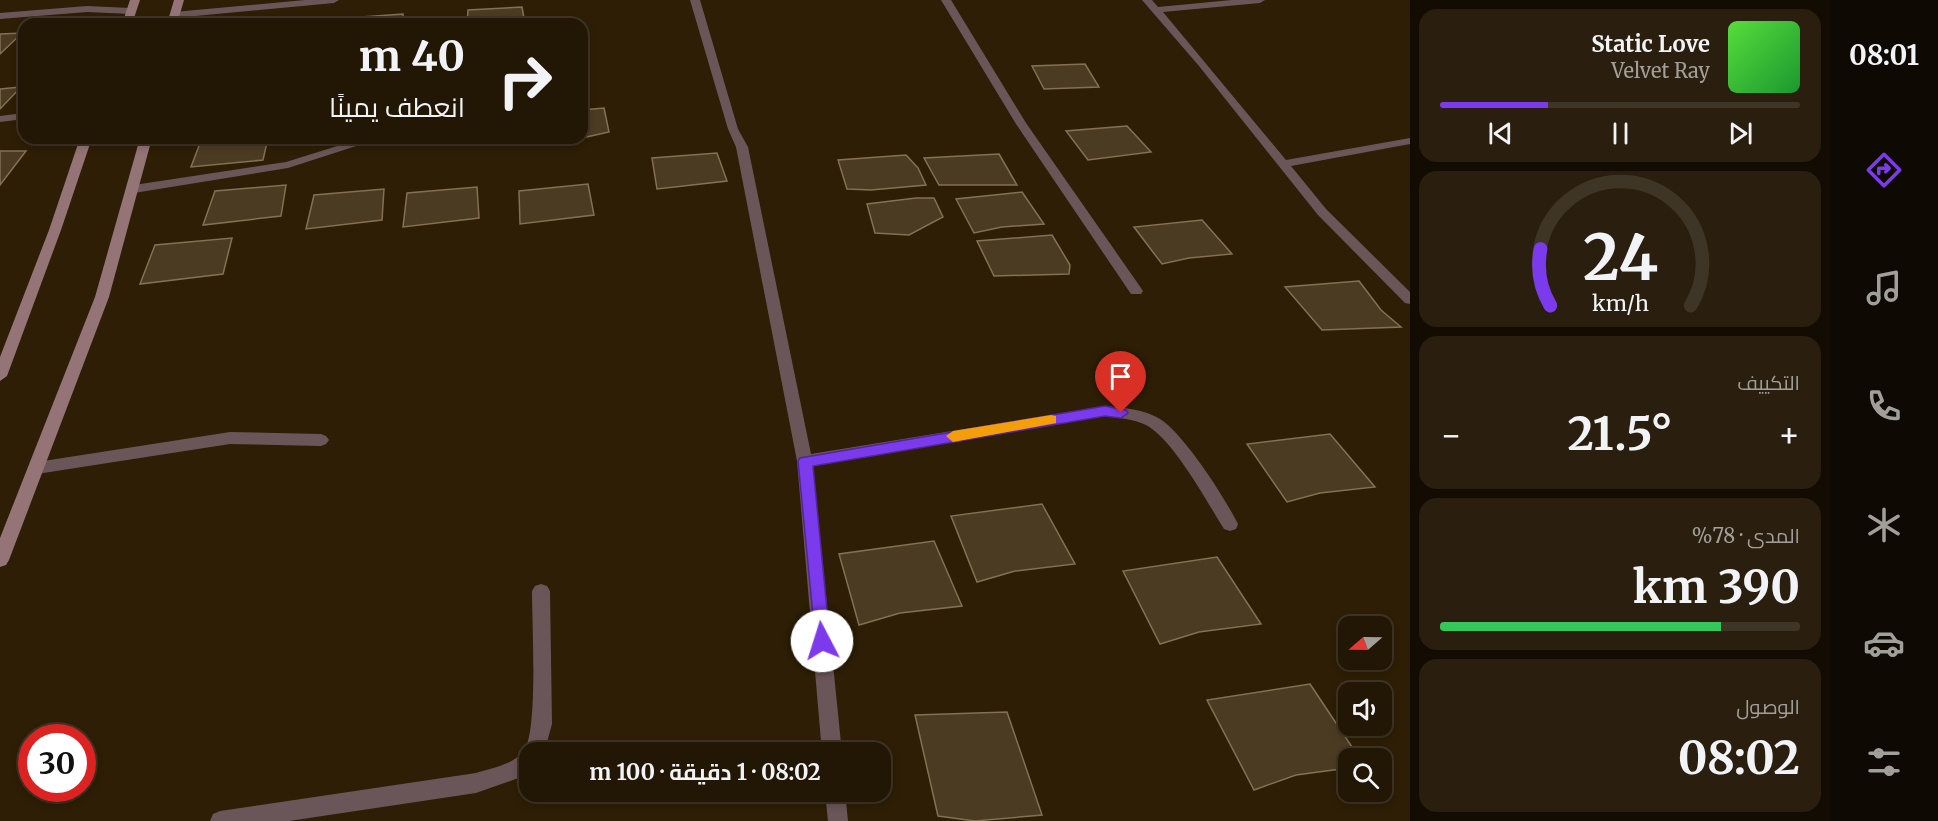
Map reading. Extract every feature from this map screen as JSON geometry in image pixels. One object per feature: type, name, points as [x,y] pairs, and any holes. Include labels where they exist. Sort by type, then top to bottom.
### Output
[{"type":"main road","points":[[129,18],[135,0]]},
{"type":"main road","points":[[173,18],[179,0]]},
{"type":"main road","points":[[0,376],[55,230],[84,144]]},
{"type":"main road","points":[[0,560],[102,297],[134,189],[145,144]]},
{"type":"street","points":[[181,18],[334,0]]},
{"type":"street","points":[[695,0],[733,129],[742,147],[805,461],[831,742]]},
{"type":"street","points":[[946,0],[1021,124],[1136,291]]},
{"type":"street","points":[[1147,0],[1158,10],[1322,212],[1410,300]]},
{"type":"street","points":[[1158,10],[1260,0]]},
{"type":"street","points":[[0,16],[87,9],[131,11]]},
{"type":"street","points":[[0,119],[18,117]]},
{"type":"street","points":[[1284,164],[1410,141]]},
{"type":"street","points":[[134,189],[288,165],[356,144]]},
{"type":"street","points":[[805,461],[1105,411],[1138,416],[1155,423],[1169,436],[1230,524]]},
{"type":"street","points":[[37,468],[230,438],[321,440]]},
{"type":"street","points":[[537,742],[542,724],[541,591]]},
{"type":"street","points":[[220,821],[476,783],[519,768]]},
{"type":"street","points":[[836,802],[838,821]]},
{"type":"building","points":[[522,7],[524,18],[467,18],[468,10]]},
{"type":"building","points":[[403,14],[403,18],[347,18]]},
{"type":"building","points":[[18,33],[18,37],[0,54],[0,34]]},
{"type":"building","points":[[1085,64],[1099,87],[1044,89],[1032,66]]},
{"type":"building","points":[[18,87],[18,90],[0,109],[0,89]]},
{"type":"building","points":[[604,108],[609,132],[588,137],[588,109]]},
{"type":"building","points":[[1127,126],[1151,152],[1088,160],[1066,131]]},
{"type":"building","points":[[200,144],[267,144],[263,160],[191,167]]},
{"type":"building","points":[[0,151],[26,151],[0,185]]},
{"type":"building","points":[[717,153],[727,181],[657,189],[652,158]]},
{"type":"building","points":[[999,154],[1017,185],[939,185],[924,158]]},
{"type":"building","points":[[906,155],[918,168],[926,185],[871,190],[847,189],[838,160]]},
{"type":"building","points":[[588,184],[594,215],[520,224],[519,191]]},
{"type":"building","points":[[286,185],[281,216],[203,225],[215,191]]},
{"type":"building","points":[[477,187],[479,218],[403,227],[407,193]]},
{"type":"building","points":[[384,189],[382,220],[306,229],[314,195]]},
{"type":"building","points":[[1022,192],[1044,224],[1002,227],[974,233],[956,199]]},
{"type":"building","points":[[934,198],[943,217],[909,235],[875,233],[867,204]]},
{"type":"building","points":[[1202,220],[1232,254],[1189,258],[1162,264],[1134,227]]},
{"type":"building","points":[[1052,235],[1070,265],[1069,274],[994,276],[977,241]]},
{"type":"building","points":[[232,238],[223,274],[140,284],[155,245]]},
{"type":"building","points":[[1359,281],[1381,310],[1401,327],[1322,330],[1285,287]]},
{"type":"building","points":[[1330,434],[1375,487],[1320,493],[1287,502],[1247,444]]},
{"type":"building","points":[[1042,504],[1075,564],[1015,571],[977,582],[951,516]]},
{"type":"building","points":[[934,541],[962,606],[900,613],[859,625],[839,554]]},
{"type":"building","points":[[1217,557],[1261,624],[1199,632],[1160,644],[1123,571]]},
{"type":"building","points":[[1310,684],[1338,726],[1338,736],[1345,736],[1353,748],[1338,748],[1338,769],[1296,775],[1254,790],[1207,700]]},
{"type":"building","points":[[1007,712],[1042,815],[975,821],[938,816],[915,715]]},
{"type":"slow traffic","points":[[953,436],[1051,420]]},
{"type":"route","points":[[822,641],[805,461],[1105,411],[1121,413]]}]
